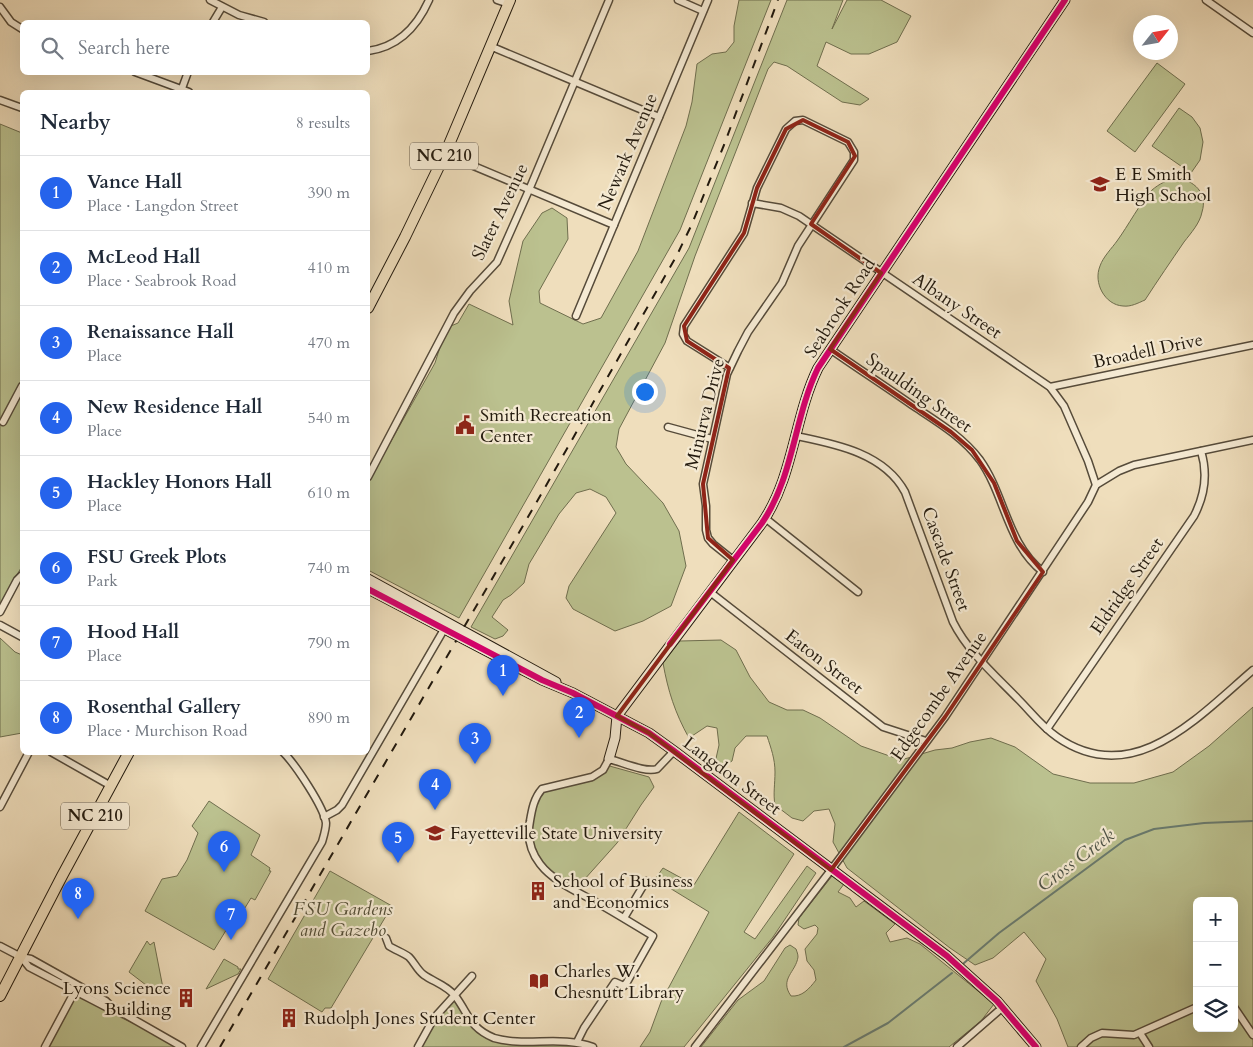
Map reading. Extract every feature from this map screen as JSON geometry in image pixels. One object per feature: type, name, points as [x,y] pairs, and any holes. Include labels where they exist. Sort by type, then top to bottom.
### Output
[{"type":"main road","name":"NC 210","points":[[370,304],[405,237],[444,154],[510,2]]},
{"type":"main road","name":"NC 210","points":[[0,996],[127,755]]},
{"type":"street","points":[[210,0],[239,15],[257,20]]},
{"type":"street","points":[[370,50],[385,46],[402,37],[417,23],[428,0]]},
{"type":"street","points":[[498,0],[510,2]]},
{"type":"street","name":"Slater Avenue","points":[[370,473],[454,314],[470,291],[497,262],[530,190],[609,0]]},
{"type":"street","points":[[678,0],[703,11]]},
{"type":"street","name":"Newark Avenue","points":[[576,316],[708,0]]},
{"type":"street","name":"Seabrook Road","points":[[617,716],[765,518],[780,489],[811,382],[830,349],[1065,0]]},
{"type":"street","points":[[1206,0],[1253,33]]},
{"type":"street","points":[[0,7],[11,22],[20,28]]},
{"type":"street","points":[[214,20],[222,7]]},
{"type":"street","points":[[490,46],[659,117]]},
{"type":"street","points":[[142,75],[179,90]]},
{"type":"street","points":[[181,90],[187,75]]},
{"type":"street","points":[[0,100],[20,107]]},
{"type":"street","name":"Minurva Drive","points":[[733,560],[713,544],[707,534],[703,484],[730,368],[748,332],[782,283],[792,256],[811,224],[853,164],[855,156],[853,148],[848,142],[806,121],[795,121],[786,128],[757,188],[752,203]]},
{"type":"street","points":[[444,154],[614,225]]},
{"type":"street","points":[[730,368],[687,342],[683,330],[744,233],[752,203]]},
{"type":"street","name":"Albany Street","points":[[752,203],[781,208],[811,224],[1050,387],[1064,406],[1088,461],[1096,485]]},
{"type":"street","name":"Broadell Drive","points":[[1050,387],[1253,345]]},
{"type":"street","name":"Spaulding Street","points":[[830,349],[952,432],[972,450],[994,483],[1017,541],[1031,561],[1043,572]]},
{"type":"street","points":[[3,422],[20,390]]},
{"type":"street","points":[[668,427],[712,439]]},
{"type":"street","name":"Cascade Street","points":[[796,436],[839,446],[872,460],[885,468],[899,482],[905,492],[953,622],[962,639],[1047,729],[1066,742],[1088,752],[1111,755],[1142,750],[1164,741],[1185,728],[1253,670]]},
{"type":"street","points":[[1096,485],[1119,471],[1134,465],[1253,440]]},
{"type":"street","name":"Eldridge Street","points":[[1047,729],[1194,516],[1201,500],[1205,482],[1201,451]]},
{"type":"street","name":"Edgecombe Avenue","points":[[695,1047],[832,870],[926,741],[1043,572],[1088,502],[1096,485]]},
{"type":"street","points":[[765,518],[858,592]]},
{"type":"street","points":[[0,612],[20,577]]},
{"type":"street","name":"Langdon Street","points":[[370,580],[542,680],[573,693],[649,733],[947,956],[1003,1007],[1036,1047]]},
{"type":"street","name":"Langdon Street","points":[[370,590],[446,626]]},
{"type":"street","name":"Eaton Street","points":[[710,592],[883,727],[926,741]]},
{"type":"street","points":[[0,625],[20,636]]},
{"type":"street","points":[[324,818],[337,810],[342,804],[446,626]]},
{"type":"street","points":[[578,1042],[584,1028],[615,982],[624,986],[627,982],[653,936],[566,885],[546,870],[532,850],[529,827],[536,795],[542,789],[592,777],[603,770],[615,738],[617,716]]},
{"type":"street","points":[[609,758],[646,770],[653,770],[657,769],[674,751]]},
{"type":"street","points":[[0,807],[27,755]]},
{"type":"street","points":[[56,755],[111,786]]},
{"type":"street","points":[[201,1047],[322,842],[325,832],[324,818],[294,765],[286,755]]},
{"type":"street","points":[[624,918],[646,881]]},
{"type":"street","points":[[386,938],[389,946],[409,956],[418,970],[447,988],[455,996],[472,1023],[492,1037],[518,1042],[578,1042],[593,1047]]},
{"type":"street","points":[[0,946],[21,957],[29,967],[76,989],[106,1007],[112,1007],[182,1047]]},
{"type":"street","points":[[418,1047],[434,1018],[472,976]]},
{"type":"street","points":[[45,1047],[76,989]]},
{"type":"street","points":[[957,1047],[1003,1007]]},
{"type":"street","points":[[1081,1047],[1091,1038],[1102,1033],[1130,1035],[1140,1033],[1193,1009]]},
{"type":"street","points":[[1238,1013],[1253,1035]]},
{"type":"street","points":[[1140,1033],[1149,1047]]},
{"type":"highlighted area","points":[[803,120],[848,142],[855,156],[811,224],[881,273],[830,349],[951,432],[972,450],[994,483],[1017,541],[1043,572],[945,717],[831,870],[649,733],[617,716],[733,560],[708,538],[703,484],[729,368],[687,341],[684,326],[744,233],[757,188],[786,129]]},
{"type":"green space","points":[[739,0],[771,0],[680,230],[459,618],[370,571],[370,478],[435,363],[446,328],[458,323],[469,304],[513,325],[509,301],[523,241],[542,213],[552,208],[567,218],[568,239],[539,291],[540,303],[583,324],[601,318],[638,251],[686,126],[692,102],[697,64],[712,54],[726,52],[734,42],[734,26]]},
{"type":"green space","points":[[787,0],[843,0],[832,29],[847,0],[881,0],[911,16],[897,42],[869,54],[851,54],[826,42],[817,66],[869,99],[860,105],[842,102],[787,66],[774,62],[768,69],[695,256],[665,343],[619,429],[616,447],[626,464],[663,503],[679,531],[686,566],[671,606],[643,621],[615,631],[573,609],[566,598],[569,586],[616,513],[606,497],[590,489],[576,493],[559,514],[529,564],[524,583],[503,600],[492,617],[508,630],[503,636],[495,639],[471,627],[689,248]]},
{"type":"green space","points":[[1157,63],[1185,84],[1135,152],[1107,131]]},
{"type":"green space","points":[[1179,108],[1192,117],[1200,128],[1203,142],[1200,160],[1191,173],[1152,146]]},
{"type":"green space","points":[[0,124],[20,132],[20,570],[0,605]]},
{"type":"green space","points":[[1176,178],[1188,181],[1201,193],[1203,205],[1201,216],[1195,228],[1145,300],[1129,306],[1117,305],[1106,297],[1099,286],[1098,273],[1101,263],[1152,190],[1163,182]]},
{"type":"green space","points":[[0,638],[20,654],[20,733],[0,737]]},
{"type":"green space","points":[[721,640],[736,650],[750,677],[769,702],[787,710],[803,710],[820,718],[861,746],[901,760],[935,750],[952,748],[991,738],[1015,747],[1053,774],[1090,783],[1134,783],[1173,772],[1209,746],[1253,707],[1253,1047],[1068,1047],[1057,1019],[1036,981],[1046,959],[1024,932],[993,958],[975,965],[950,948],[847,868],[833,842],[835,824],[829,809],[814,811],[803,821],[792,818],[775,805],[774,763],[767,736],[746,736],[735,748],[732,761],[721,768],[715,763],[719,745],[717,728],[707,726],[689,738],[673,702],[663,663],[680,641]]},
{"type":"green space","points":[[606,765],[649,777],[654,787],[617,843],[575,890],[566,885],[536,858],[529,827],[542,789],[592,777]]},
{"type":"green space","points":[[209,801],[260,835],[251,855],[270,868],[269,871],[271,871],[255,900],[251,898],[243,911],[239,909],[214,950],[145,911],[162,879],[177,876],[187,860],[198,833],[192,826]]},
{"type":"green space","points":[[739,812],[794,854],[744,932],[755,939],[807,866],[816,873],[773,937],[684,1047],[640,1047],[650,1032],[661,1002],[709,912],[655,879],[663,868],[694,885]]},
{"type":"green space","name":"FSU Gardens and Gazebo","points":[[330,871],[392,906],[331,1008],[325,1008],[322,1012],[268,979]]},
{"type":"green space","points":[[832,876],[844,884],[838,892],[850,898],[856,907],[864,901],[895,924],[886,933],[890,942],[907,938],[920,944],[994,1004],[981,1021],[949,1047],[701,1047],[738,1000],[764,981],[785,948],[790,945],[796,949],[798,954],[797,962],[787,980],[791,996],[802,994],[816,980],[814,970],[807,961],[805,949],[817,934],[818,928],[815,925],[804,929],[798,925],[799,918]]},
{"type":"green space","points":[[147,941],[150,945],[154,942],[163,988],[159,995],[129,972]]},
{"type":"green space","points":[[224,959],[238,967],[238,969],[241,969],[238,974],[206,989]]},
{"type":"green space","points":[[74,995],[149,1031],[177,1047],[45,1047]]},
{"type":"green space","points":[[455,996],[468,1018],[498,1039],[592,1047],[418,1047],[427,1030]]},
{"type":"waterway","name":"Cross Creek","points":[[964,963],[999,933],[1125,840],[1154,829],[1204,823],[1253,821]]},
{"type":"waterway","name":"Cross Creek","points":[[844,1047],[888,1023],[952,973]]},
{"type":"railway","points":[[220,1047],[535,505],[677,255],[692,224],[724,145],[778,0]]},
{"type":"cycle path","points":[[670,644],[762,523],[773,505],[781,486],[804,406],[818,368],[1065,0]]},
{"type":"cycle path","points":[[370,590],[542,680],[573,693],[649,733],[947,956],[997,1001],[1036,1047]]},
{"type":"place","name":"E E Smith High School","points":[[1100,184]]},
{"type":"place","name":"Smith Recreation Center","points":[[465,425]]},
{"type":"place","name":"Vance Hall","points":[[503,696]]},
{"type":"place","name":"McLeod Hall","points":[[579,738]]},
{"type":"place","name":"Renaissance Hall","points":[[475,764]]},
{"type":"place","name":"New Residence Hall","points":[[435,810]]},
{"type":"place","name":"Fayetteville State University","points":[[435,833]]},
{"type":"place","name":"Hackley Honors Hall","points":[[398,863]]},
{"type":"place","name":"FSU Greek Plots","points":[[224,872]]},
{"type":"place","name":"School of Business and Economics","points":[[538,891]]},
{"type":"place","name":"Rosenthal Gallery","points":[[78,919]]},
{"type":"place","name":"Hood Hall","points":[[231,940]]},
{"type":"place","name":"Charles W. Chesnutt Library","points":[[539,981]]},
{"type":"place","name":"Lyons Science Building","points":[[186,998]]},
{"type":"place","name":"Rudolph Jones Student Center","points":[[289,1018]]}]
